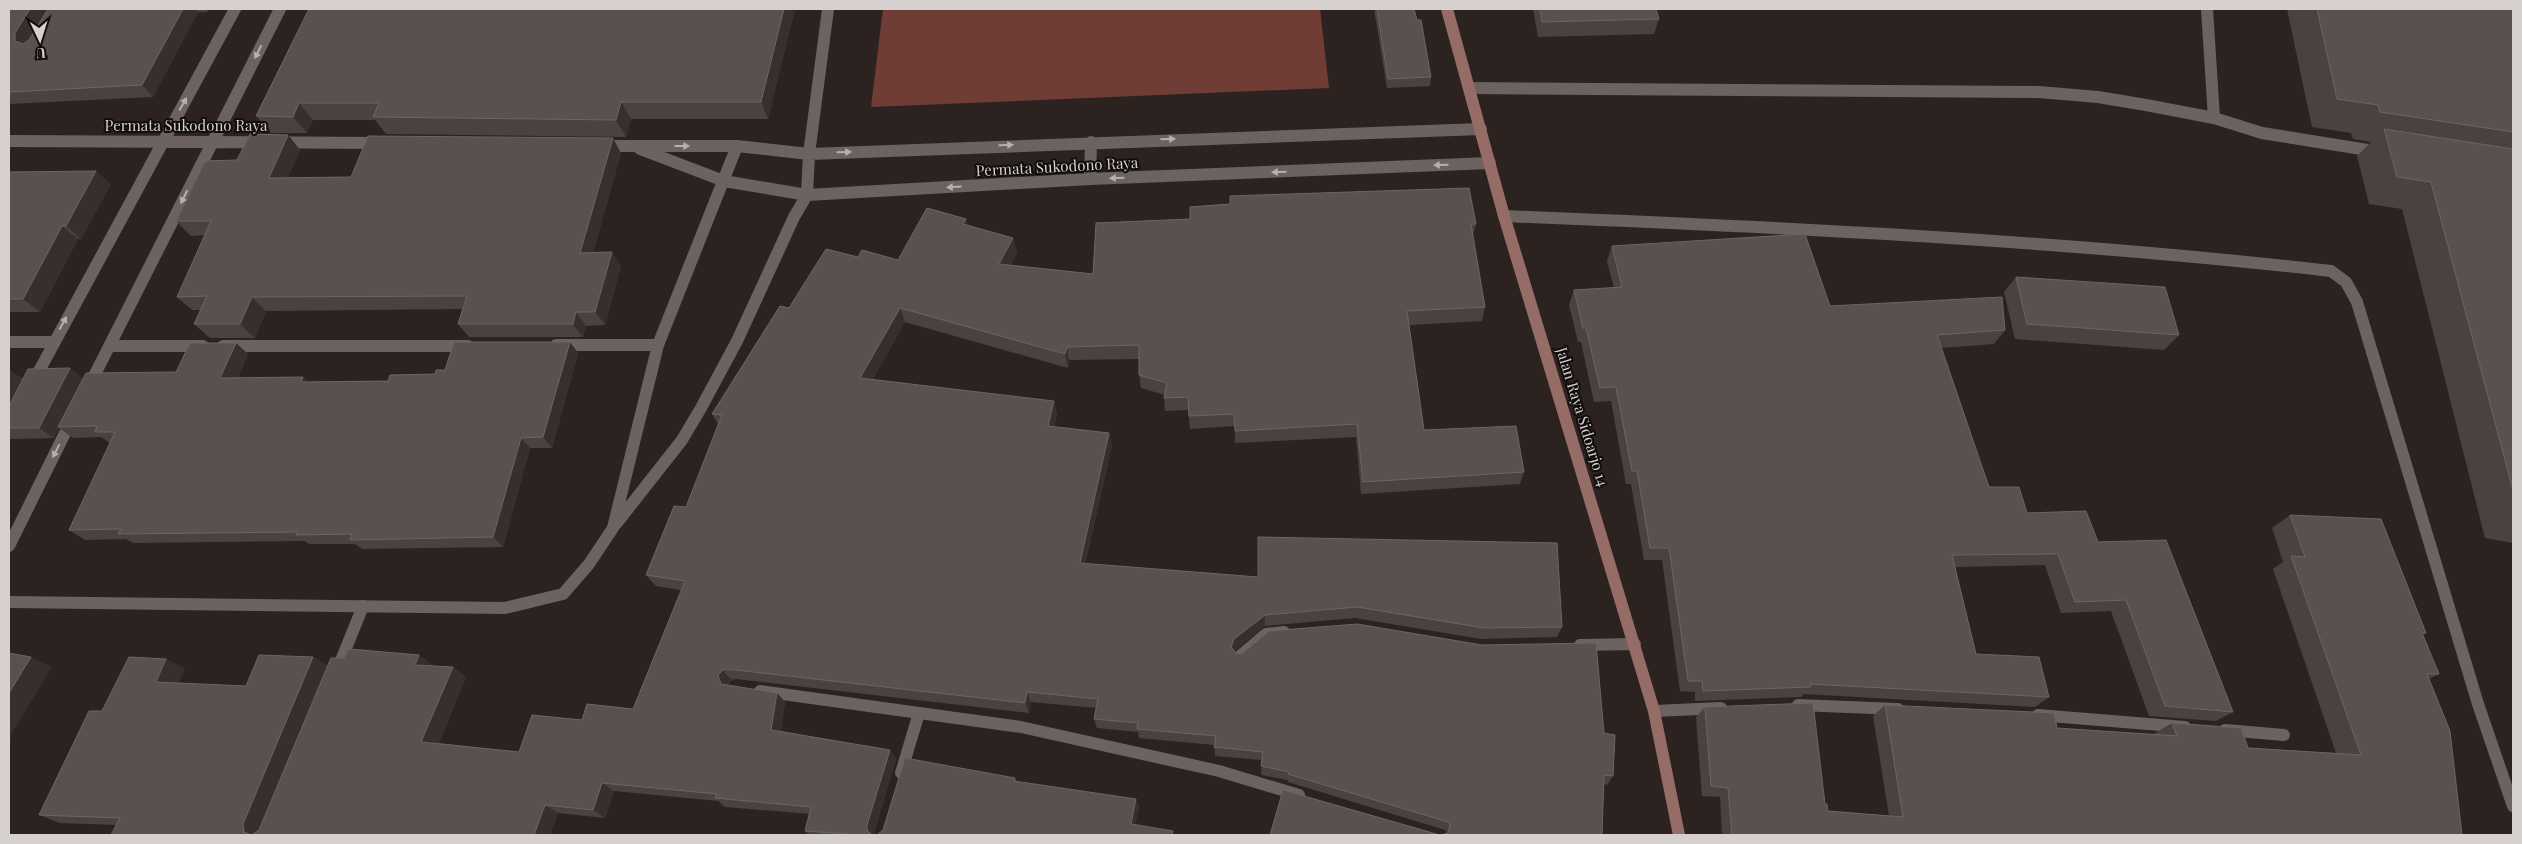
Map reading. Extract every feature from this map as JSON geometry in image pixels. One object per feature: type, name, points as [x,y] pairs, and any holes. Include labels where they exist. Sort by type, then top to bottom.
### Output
[{"type":"main road","name":"Jalan Raya Sidoarjo 14","points":[[1447,9],[1504,216],[1654,711],[1679,835]]},
{"type":"street","points":[[28,391],[236,9]]},
{"type":"street","points":[[9,546],[280,9]]},
{"type":"street","points":[[9,602],[505,608],[563,594],[589,564],[613,528],[682,440],[737,341],[794,218],[807,195],[809,154],[828,9]]},
{"type":"street","points":[[2207,9],[2214,118]]},
{"type":"street","points":[[1470,88],[2039,92],[2098,97],[2214,118],[2262,132],[2396,155]]},
{"type":"street","name":"Permata Sukodono Raya","points":[[594,146],[738,146],[809,154],[1091,142],[1481,129]]},
{"type":"street","name":"Permata Sukodono Raya","points":[[9,141],[163,140],[388,143]]},
{"type":"street","points":[[1090,179],[1091,142]]},
{"type":"street","name":"Permata Sukodono Raya","points":[[633,146],[724,181],[807,195],[1090,179],[1490,163]]},
{"type":"street","points":[[613,528],[658,345],[738,146]]},
{"type":"street","points":[[1504,216],[1759,226],[2216,258],[2331,271],[2346,282],[2357,302],[2478,704],[2513,806]]},
{"type":"street","points":[[9,342],[53,342]]},
{"type":"street","points":[[539,346],[658,345]]},
{"type":"street","points":[[109,346],[479,346]]},
{"type":"street","points":[[330,687],[363,606]]},
{"type":"street","points":[[1240,656],[1266,634],[1302,631]]},
{"type":"street","points":[[1567,645],[1634,644]]},
{"type":"street","points":[[744,689],[1031,729],[1219,771],[1312,798]]},
{"type":"street","points":[[1787,705],[1916,709]]},
{"type":"street","points":[[1654,711],[1740,707]]},
{"type":"street","points":[[896,788],[919,713]]},
{"type":"street","points":[[2023,714],[2284,735]]},
{"type":"shaded area","points":[[883,9],[1320,9],[1329,88],[871,107]]},
{"type":"building","points":[[9,9],[30,9],[15,33],[15,41],[23,44],[29,40],[48,9],[183,9],[142,85],[9,92]]},
{"type":"building","points":[[309,9],[784,9],[761,102],[621,102],[616,120],[373,117],[379,103],[299,103],[293,117],[256,116]]},
{"type":"building","points":[[1377,9],[1414,9],[1417,20],[1421,20],[1431,77],[1388,79]]},
{"type":"building","points":[[1540,9],[1656,9],[1659,19],[1542,22]]},
{"type":"building","points":[[2317,9],[2513,9],[2513,132],[2380,112],[2378,105],[2337,99]]},
{"type":"building","points":[[2384,129],[2513,149],[2513,490],[2431,182],[2397,177]]},
{"type":"building","points":[[250,134],[288,135],[269,178],[351,177],[368,136],[613,138],[580,253],[612,252],[595,312],[576,312],[573,324],[458,324],[467,296],[252,297],[240,324],[194,324],[207,296],[177,297],[211,221],[176,221],[205,161],[237,160]]},
{"type":"building","points":[[96,171],[66,226],[62,226],[23,299],[9,299],[9,172]]},
{"type":"building","points":[[1469,188],[1476,224],[1471,224],[1485,307],[1407,311],[1424,430],[1516,426],[1524,472],[1363,482],[1357,424],[1235,431],[1234,414],[1189,416],[1188,397],[1164,398],[1167,383],[1139,375],[1139,345],[1067,347],[1065,354],[900,308],[860,378],[1054,401],[1048,426],[1109,433],[1080,563],[1258,577],[1258,537],[1557,543],[1562,627],[1484,628],[1357,607],[1265,615],[1234,639],[1231,647],[1236,653],[1242,654],[1269,631],[1357,624],[1482,645],[1596,643],[1604,733],[1615,735],[1613,776],[1604,775],[1602,835],[1440,835],[1448,833],[1450,826],[1448,822],[1288,774],[1289,772],[1261,766],[1263,752],[1214,747],[1216,736],[1137,729],[1138,723],[1094,719],[1098,699],[1027,692],[1025,703],[727,669],[722,670],[718,676],[721,684],[777,693],[771,730],[890,750],[867,825],[867,830],[872,835],[805,831],[811,807],[715,798],[717,794],[602,783],[593,810],[545,805],[534,835],[252,835],[259,830],[331,658],[344,658],[349,649],[419,655],[415,665],[453,667],[421,742],[519,752],[532,715],[582,720],[587,704],[633,709],[685,581],[646,575],[674,506],[686,507],[722,415],[712,414],[780,306],[789,308],[826,249],[858,257],[862,250],[898,260],[927,208],[966,219],[963,224],[1013,238],[999,264],[1093,274],[1096,223],[1190,219],[1190,207],[1230,204],[1230,196]]},
{"type":"building","points":[[1805,234],[1830,306],[2002,297],[2005,330],[1937,335],[1989,487],[2019,487],[2027,513],[2086,511],[2098,542],[2166,540],[2233,712],[2165,706],[2126,600],[2075,602],[2058,554],[1952,555],[1976,654],[2039,657],[2049,697],[1810,684],[1811,687],[1703,691],[1702,681],[1688,681],[1669,548],[1650,548],[1637,471],[1632,471],[1616,387],[1600,388],[1586,328],[1583,328],[1574,290],[1622,287],[1612,246]]},
{"type":"building","points":[[2016,277],[2165,287],[2179,335],[2027,324]]},
{"type":"building","points":[[454,342],[570,342],[543,437],[521,438],[493,537],[350,540],[352,534],[296,535],[297,532],[118,534],[121,529],[69,530],[115,432],[95,432],[97,426],[58,427],[86,373],[176,372],[190,343],[236,343],[220,378],[303,377],[301,382],[388,381],[390,375],[435,374],[436,370],[445,370]]},
{"type":"building","points":[[70,368],[39,428],[9,428],[9,406],[28,369]]},
{"type":"building","points":[[2290,515],[2381,519],[2426,633],[2422,633],[2439,674],[2427,674],[2450,731],[2462,835],[1732,835],[1728,788],[1711,786],[1705,707],[1813,703],[1825,804],[1827,804],[1828,811],[1903,817],[1885,705],[2054,713],[2057,728],[2177,736],[2172,723],[2241,728],[2248,748],[2361,755],[2291,556],[2305,557]]},
{"type":"building","points":[[9,653],[31,657],[9,693]]},
{"type":"building","points":[[259,655],[313,657],[243,824],[244,832],[251,835],[111,835],[120,818],[39,815],[89,711],[102,711],[129,657],[166,659],[156,682],[246,686]]},
{"type":"building","points":[[905,758],[1015,778],[1014,781],[1136,799],[1131,824],[1173,831],[1172,835],[877,835],[883,830]]},
{"type":"building","points":[[1283,790],[1440,835],[1270,835]]}]
